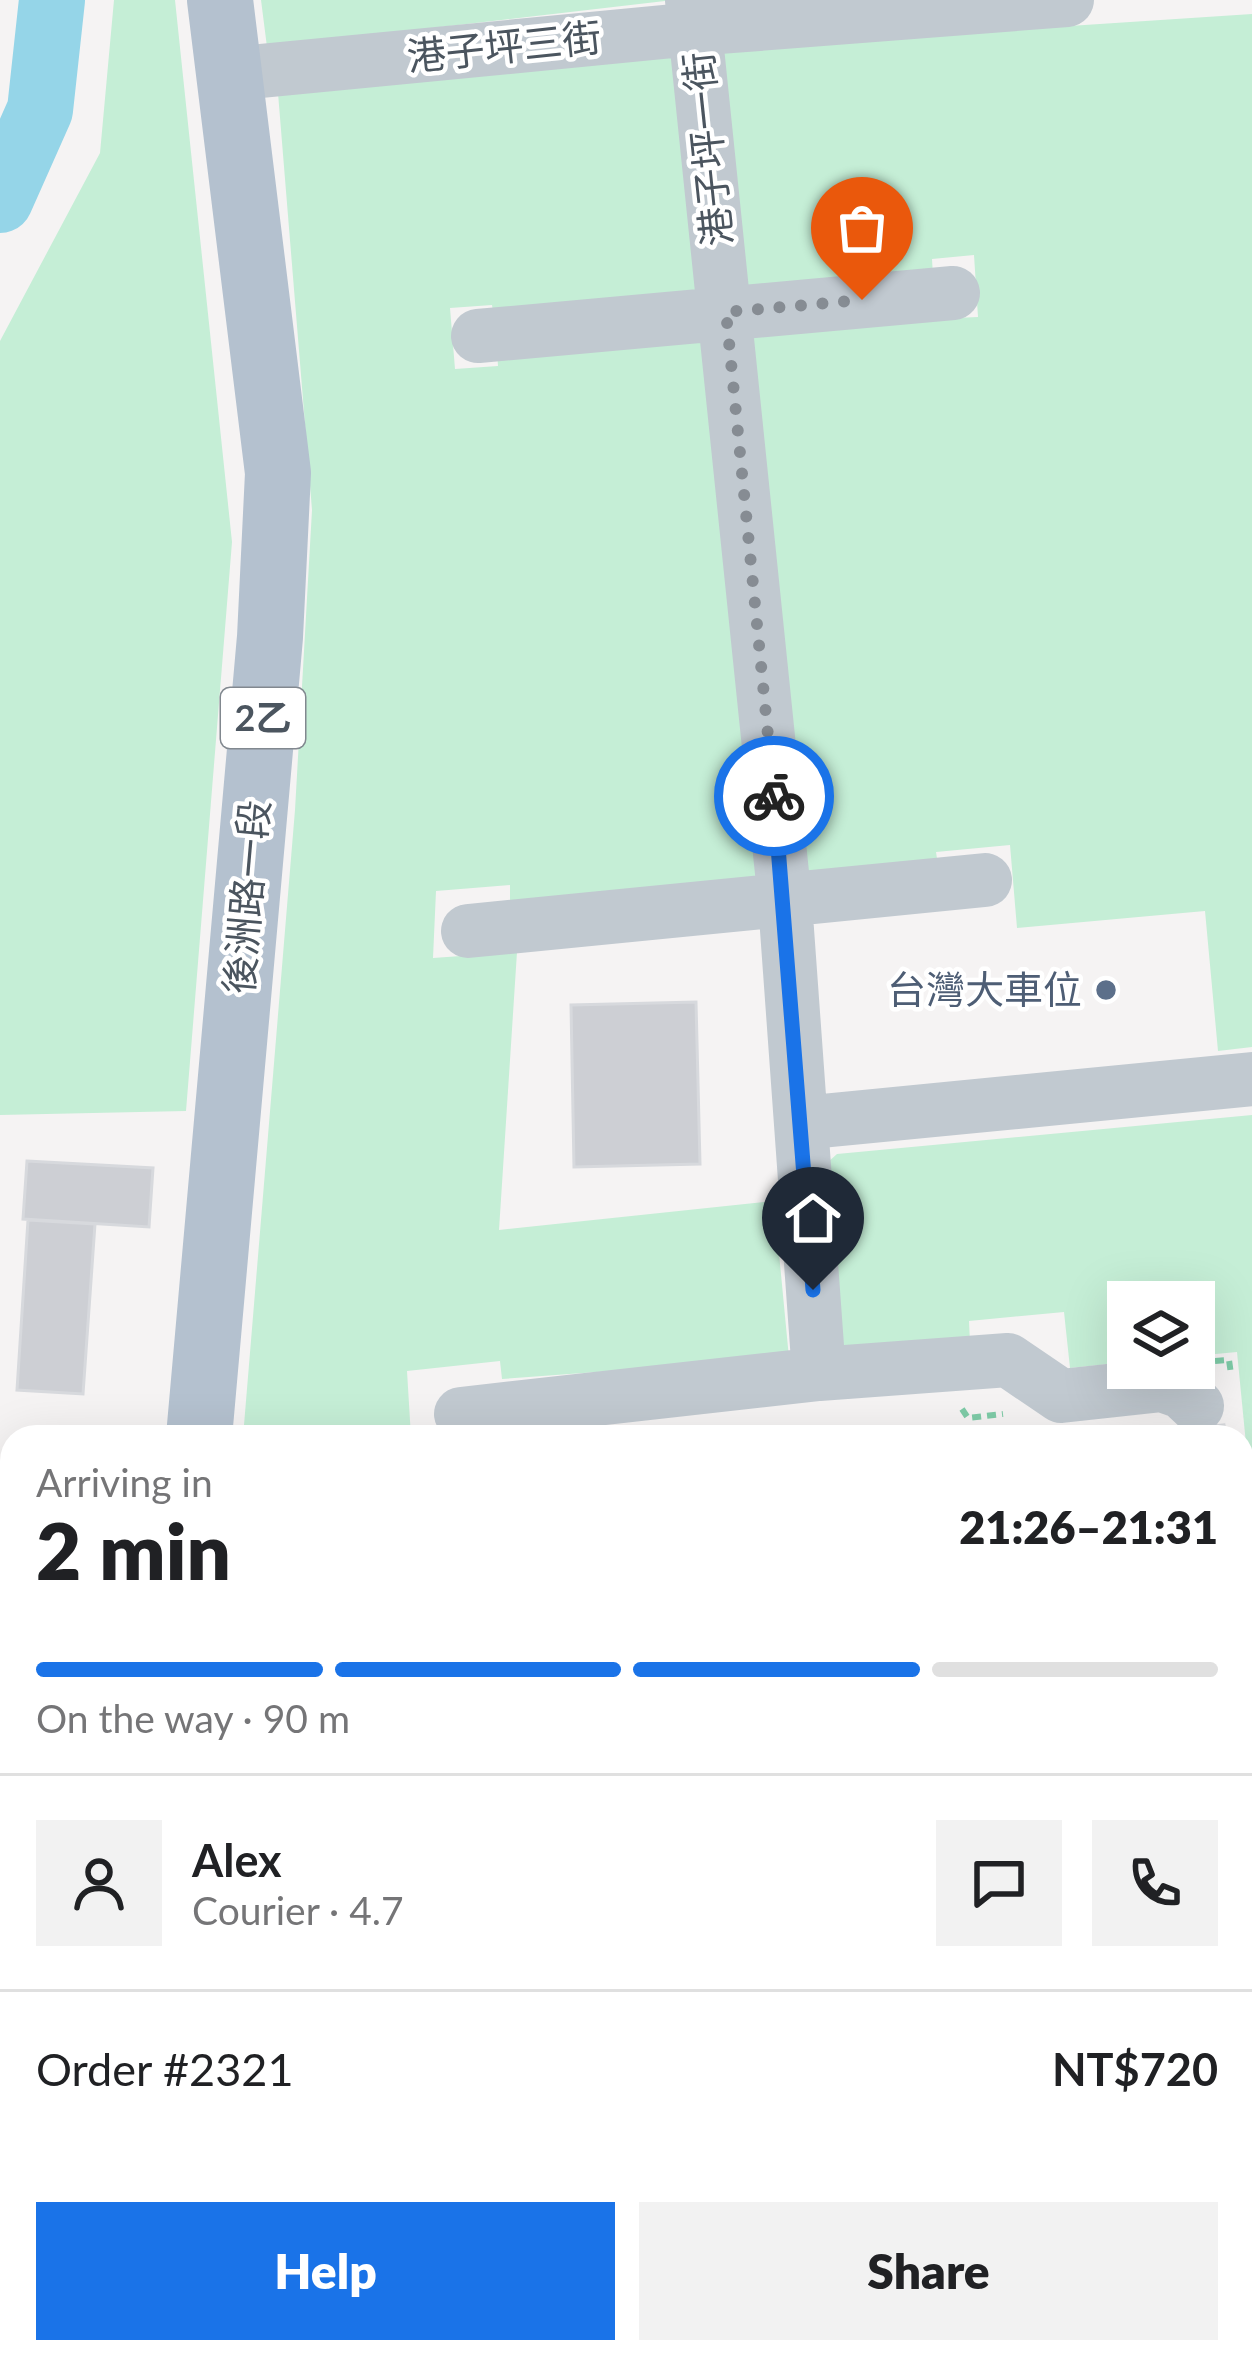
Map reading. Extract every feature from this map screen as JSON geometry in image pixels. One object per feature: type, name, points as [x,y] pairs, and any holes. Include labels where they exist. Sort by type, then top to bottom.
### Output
[{"type":"main road","name":"後洲路一段","points":[[200,1425],[270,637],[278,473],[220,0]]},
{"type":"street","name":"港子坪三街","points":[[229,74],[693,14],[1067,0]]},
{"type":"street","name":"港子坪一街","points":[[693,14],[784,902],[819,1374]]},
{"type":"street","points":[[478,336],[952,292]]},
{"type":"street","points":[[468,931],[985,880]]},
{"type":"street","points":[[801,1123],[1252,1079]]},
{"type":"street","points":[[461,1414],[819,1374],[1008,1360],[1061,1396],[1162,1385],[1182,1392],[1197,1406]]},
{"type":"green space","points":[[114,0],[175,0],[232,542],[186,1111],[0,1115],[0,341],[100,153]]},
{"type":"green space","points":[[261,0],[665,0],[665,1],[267,47]]},
{"type":"green space","points":[[1252,14],[1252,1047],[1218,1051],[1205,911],[1017,928],[1010,845],[936,852],[939,872],[802,884],[752,327],[978,317],[974,255],[932,259],[933,276],[746,292],[720,49]]},
{"type":"green space","points":[[673,56],[697,299],[494,318],[492,305],[450,308],[455,369],[498,366],[497,351],[702,332],[764,890],[510,912],[510,885],[436,891],[433,958],[517,952],[499,1230],[774,1201],[789,1358],[502,1379],[500,1361],[407,1371],[410,1425],[244,1425],[295,810],[312,510],[278,93]]},
{"type":"green space","points":[[1252,1115],[1252,1425],[1244,1425],[1237,1352],[1215,1354],[1215,1281],[1107,1281],[1107,1364],[1070,1368],[1064,1312],[969,1321],[970,1343],[844,1358],[827,1163],[837,1154]]},
{"type":"building","points":[[696,1002],[700,1164],[574,1167],[571,1005]]},
{"type":"building","points":[[27,1161],[153,1168],[149,1227],[23,1219]]},
{"type":"building","points":[[28,1220],[95,1224],[83,1394],[17,1390]]},
{"type":"waterway","points":[[0,200],[40,110],[52,0]]},
{"type":"way so far","points":[[774,796],[726,312],[862,300]]},
{"type":"place","name":"台灣大車位","points":[[1106,990]]},
{"type":"route","points":[[774,796],[813,1290]]}]
